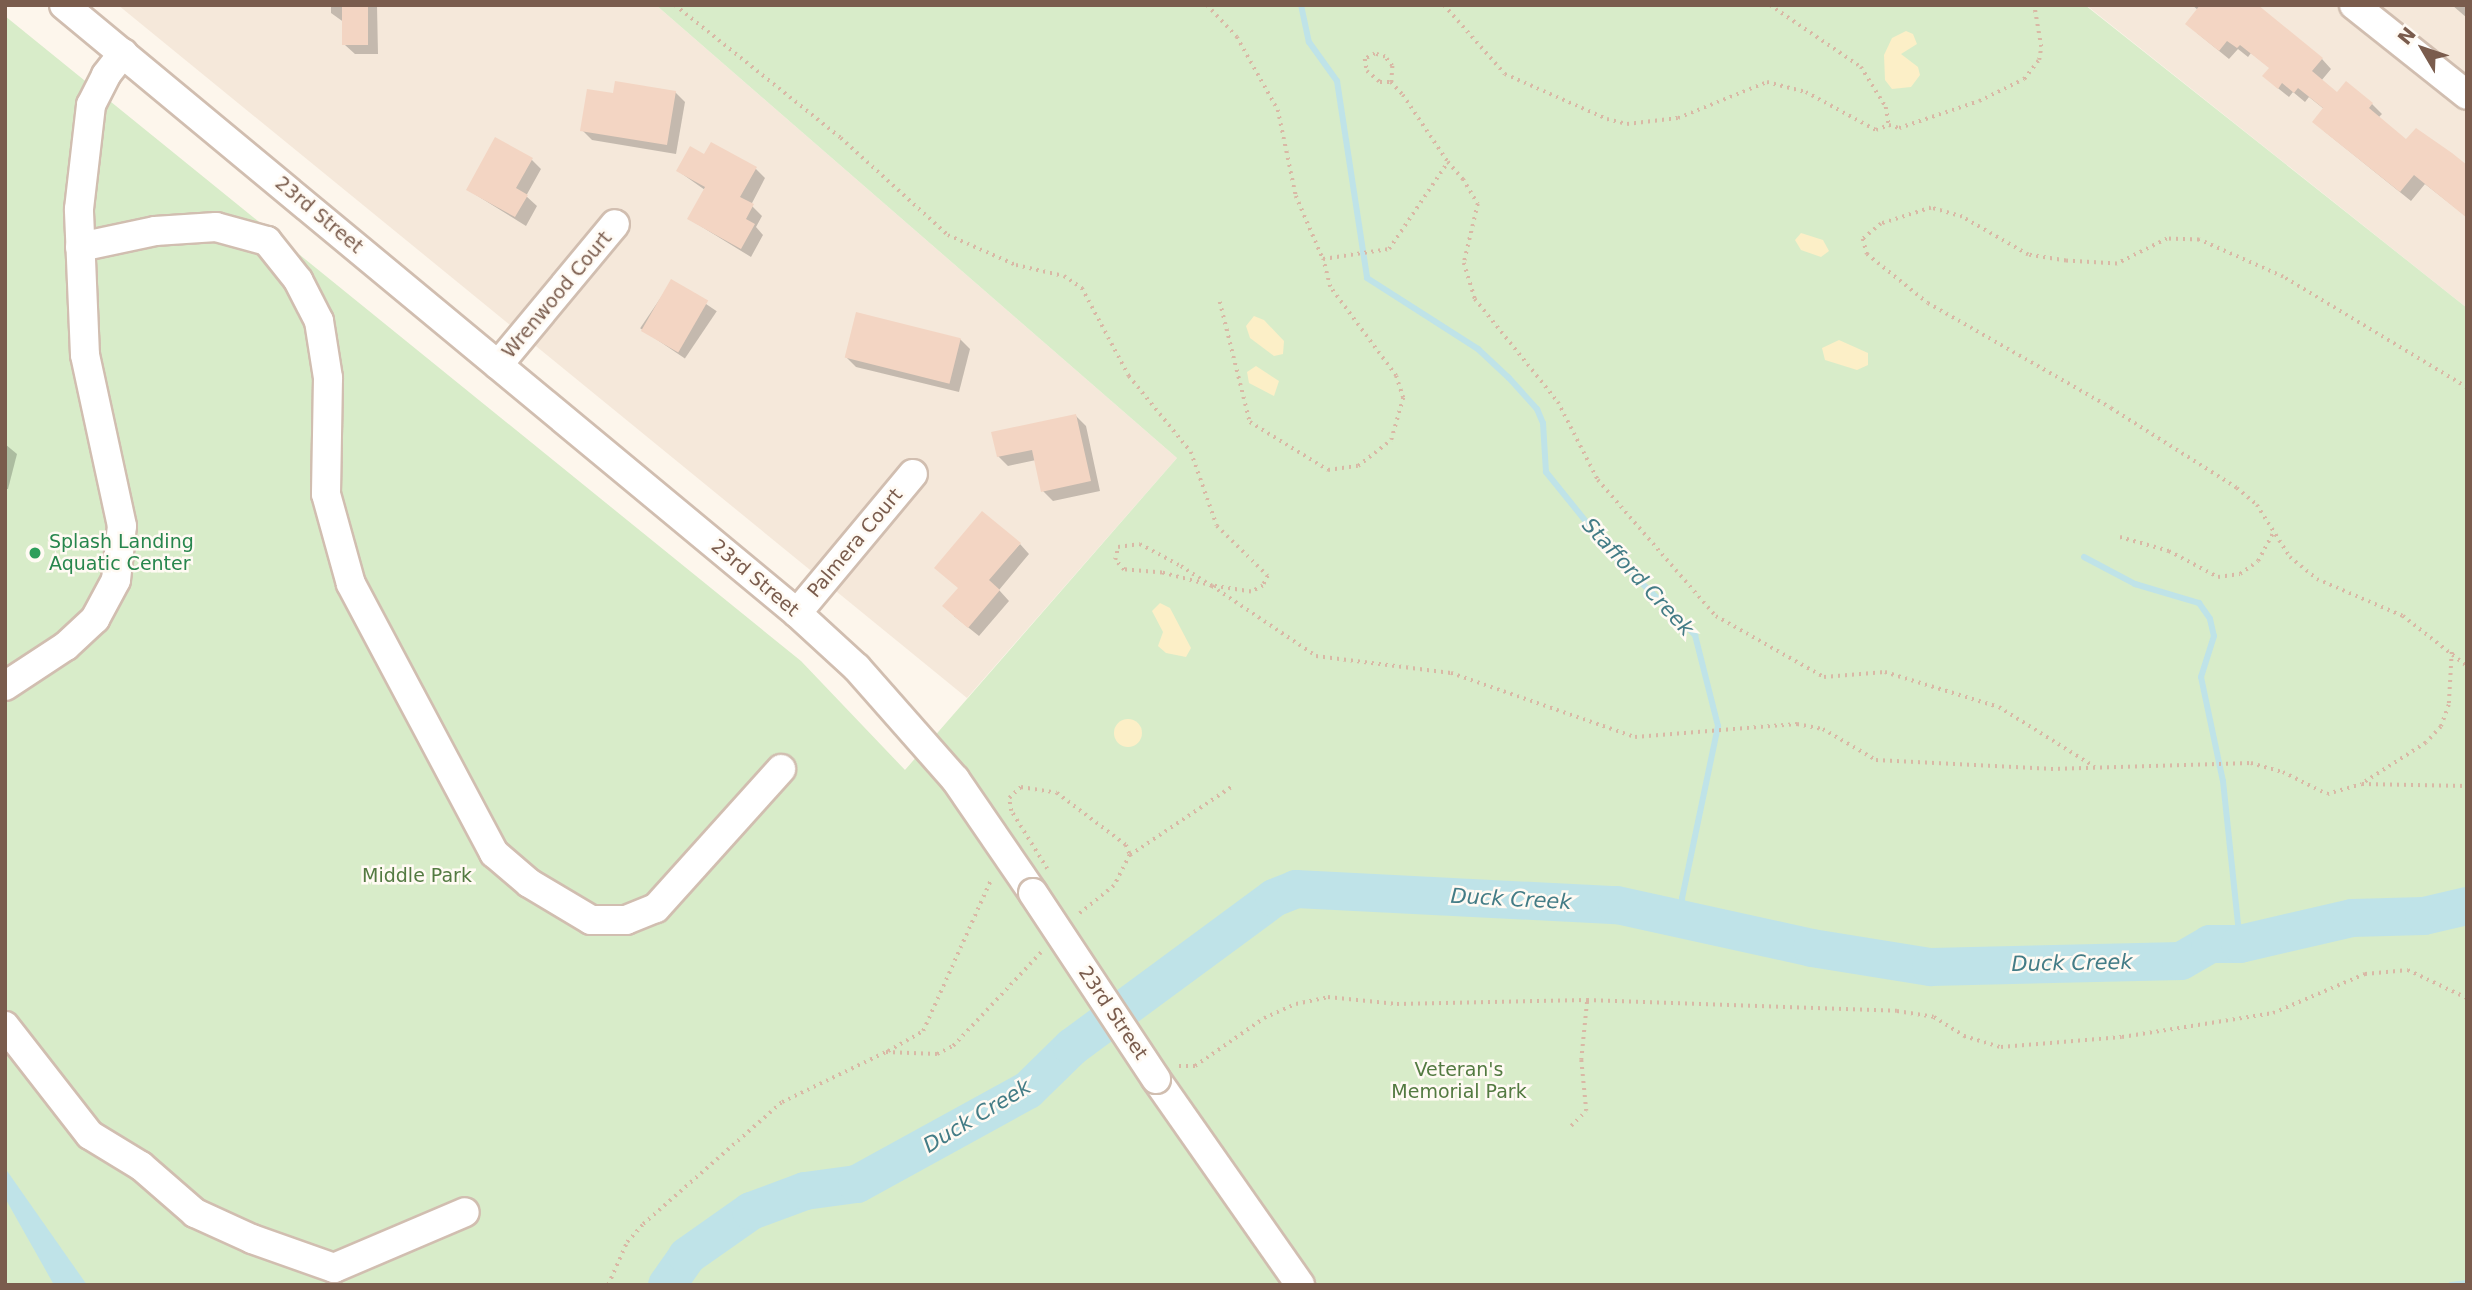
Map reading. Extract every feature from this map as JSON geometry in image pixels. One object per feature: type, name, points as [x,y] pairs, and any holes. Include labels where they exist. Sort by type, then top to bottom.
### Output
[{"type":"street","name":"23rd Street","points":[[64,5],[797,613],[857,668],[938,759],[1041,884],[1164,1070],[1300,1285]]},
{"type":"street","points":[[2354,5],[2467,95]]},
{"type":"street","points":[[5,686],[76,637],[95,619],[116,580],[122,526],[85,355],[80,198],[91,106],[106,75],[123,53]]},
{"type":"street","name":"Wrenwood Court","points":[[498,365],[615,224]]},
{"type":"street","points":[[80,247],[155,231],[216,227],[267,241],[298,280],[319,321],[328,378],[326,494],[351,584],[494,853],[529,883],[592,920],[626,920],[656,908],[781,769]]},
{"type":"street","name":"Palmera Court","points":[[797,613],[913,474]]},
{"type":"street","points":[[5,1026],[90,1135],[141,1166],[195,1213],[252,1240],[334,1268],[465,1212]]},
{"type":"path","points":[[675,5],[841,138],[948,235],[1016,265],[1064,276],[1082,288],[1129,376],[1191,452],[1217,526],[1268,576],[1263,586],[1251,592],[1212,586],[1162,573],[1124,570],[1115,553],[1123,545],[1140,544],[1212,586],[1316,656],[1451,673],[1635,737],[1736,728],[1811,725],[1876,760],[2095,767],[2236,762],[2266,765],[2327,794],[2362,784],[2426,743],[2441,727],[2449,705],[2452,652]]},
{"type":"path","points":[[1207,5],[1237,37],[1278,110],[1296,196],[1323,260],[1330,287],[1396,376],[1403,398],[1391,440],[1358,466],[1328,470],[1250,422],[1244,414],[1220,302]]},
{"type":"path","points":[[1444,5],[1505,74],[1607,119],[1627,124],[1678,118],[1767,82],[1806,92],[1876,130],[1889,125],[1920,124],[2024,79],[2039,60],[2041,47],[2034,5]]},
{"type":"path","points":[[1770,5],[1861,67],[1886,107],[1889,125]]},
{"type":"path","points":[[1391,82],[1380,82],[1367,71],[1365,59],[1375,54],[1385,57],[1392,66],[1391,82],[1478,204],[1464,263],[1475,299],[1558,402],[1598,480],[1716,616],[1824,677],[1885,672],[1999,707],[2095,767]]},
{"type":"path","points":[[1323,260],[1389,249],[1448,162]]},
{"type":"path","points":[[2467,388],[2283,277],[2199,240],[2167,239],[2117,264],[2066,261],[2028,254],[1962,217],[1931,208],[1881,224],[1863,239],[1867,254],[1912,292],[2177,448],[2257,505],[2290,557],[2317,579],[2403,616],[2467,666]]},
{"type":"path","points":[[2120,537],[2169,551],[2218,577],[2240,574],[2258,561],[2274,531]]},
{"type":"path","points":[[2362,784],[2467,786]]},
{"type":"path","points":[[1073,921],[1114,886],[1130,855],[1234,785]]},
{"type":"path","points":[[1041,884],[1011,811],[1009,798],[1021,787],[1057,793],[1126,845],[1130,855]]},
{"type":"path","points":[[608,1285],[627,1242],[643,1224],[782,1102],[886,1052],[923,1031],[991,880]]},
{"type":"path","points":[[886,1052],[937,1054],[953,1046],[1047,946]]},
{"type":"path","points":[[1164,1070],[1195,1066],[1264,1018],[1296,1004],[1328,998],[1397,1004],[1587,1000],[1897,1011],[1934,1017],[1964,1035],[2000,1046],[2123,1037],[2273,1013],[2365,974],[2408,970],[2467,999]]},
{"type":"path","points":[[1572,1126],[1586,1111],[1581,1060],[1587,1000]]},
{"type":"shaded area","points":[[118,5],[656,5],[1177,458],[967,698]]},
{"type":"shaded area","points":[[2086,5],[2467,5],[2467,308]]},
{"type":"green space","points":[[656,5],[2085,5],[2467,308],[2467,1285],[5,1285],[5,16],[801,661],[905,770],[1177,458]]},
{"type":"sand","points":[[1906,31],[1913,34],[1917,44],[1901,54],[1918,67],[1920,75],[1911,87],[1892,89],[1885,80],[1884,55],[1892,38]]},
{"type":"sand","points":[[1801,233],[1823,240],[1829,251],[1821,257],[1801,250],[1795,240]]},
{"type":"sand","points":[[1254,316],[1264,320],[1284,341],[1283,354],[1274,356],[1250,338],[1246,326]]},
{"type":"sand","points":[[1839,340],[1868,353],[1868,365],[1857,370],[1825,360],[1822,348]]},
{"type":"sand","points":[[1256,366],[1279,381],[1274,396],[1249,383],[1247,372]]},
{"type":"sand","points":[[1160,603],[1170,608],[1191,648],[1186,657],[1166,653],[1158,646],[1163,632],[1152,611]]},
{"type":"sand","points":[[1128,719],[1138,723],[1142,733],[1138,743],[1128,747],[1118,743],[1114,733],[1118,723]]},
{"type":"water","points":[[5,1168],[87,1285],[54,1285],[5,1198]]},
{"type":"building","points":[[342,5],[368,5],[368,45],[342,45]]},
{"type":"building","points":[[2200,5],[2258,5],[2323,58],[2312,71],[2337,92],[2346,81],[2373,103],[2369,108],[2406,139],[2416,128],[2452,153],[2467,165],[2467,218],[2414,175],[2400,192],[2312,122],[2323,108],[2298,88],[2294,93],[2282,83],[2278,89],[2262,76],[2269,68],[2240,45],[2237,48],[2227,41],[2219,51],[2185,24]]},
{"type":"building","points":[[615,81],[676,91],[667,145],[580,131],[587,89],[613,93]]},
{"type":"building","points":[[495,137],[533,158],[516,188],[528,195],[515,217],[466,190]]},
{"type":"building","points":[[711,142],[757,167],[740,197],[754,204],[746,219],[755,224],[741,249],[687,219],[705,187],[676,171],[690,146],[704,154]]},
{"type":"building","points":[[671,279],[708,300],[678,352],[641,331]]},
{"type":"building","points":[[856,312],[961,338],[949,384],[845,358]]},
{"type":"building","points":[[1076,414],[1091,481],[1041,492],[1032,450],[997,457],[991,432]]},
{"type":"building","points":[[982,511],[1021,543],[989,580],[1000,590],[968,628],[942,606],[958,588],[934,568]]},
{"type":"waterway","name":"Stafford Creek","points":[[1301,5],[1309,42],[1337,81],[1367,278],[1478,349],[1509,378],[1537,409],[1543,423],[1546,472],[1613,555],[1695,635],[1718,726],[1682,898],[1683,916]]},
{"type":"waterway","points":[[2084,557],[2135,584],[2199,603],[2210,619],[2214,636],[2201,677],[2223,781],[2240,944]]},
{"type":"waterway","name":"Duck Creek","points":[[667,1285],[687,1256],[751,1211],[805,1191],[857,1184],[1028,1090],[1072,1047],[1274,898],[1296,889],[1617,905],[1812,948],[1931,967],[2181,961],[2210,944],[2240,944],[2352,918],[2424,916],[2467,906]]},
{"type":"waterway","points":[[2451,1285],[2467,1283]]},
{"type":"place","name":"Splash Landing Aquatic Center","points":[[35,553]]},
{"type":"park label","name":"Middle Park","points":[[417,876]]},
{"type":"park label","name":"Veteran's Memorial Park","points":[[1459,1081]]}]
